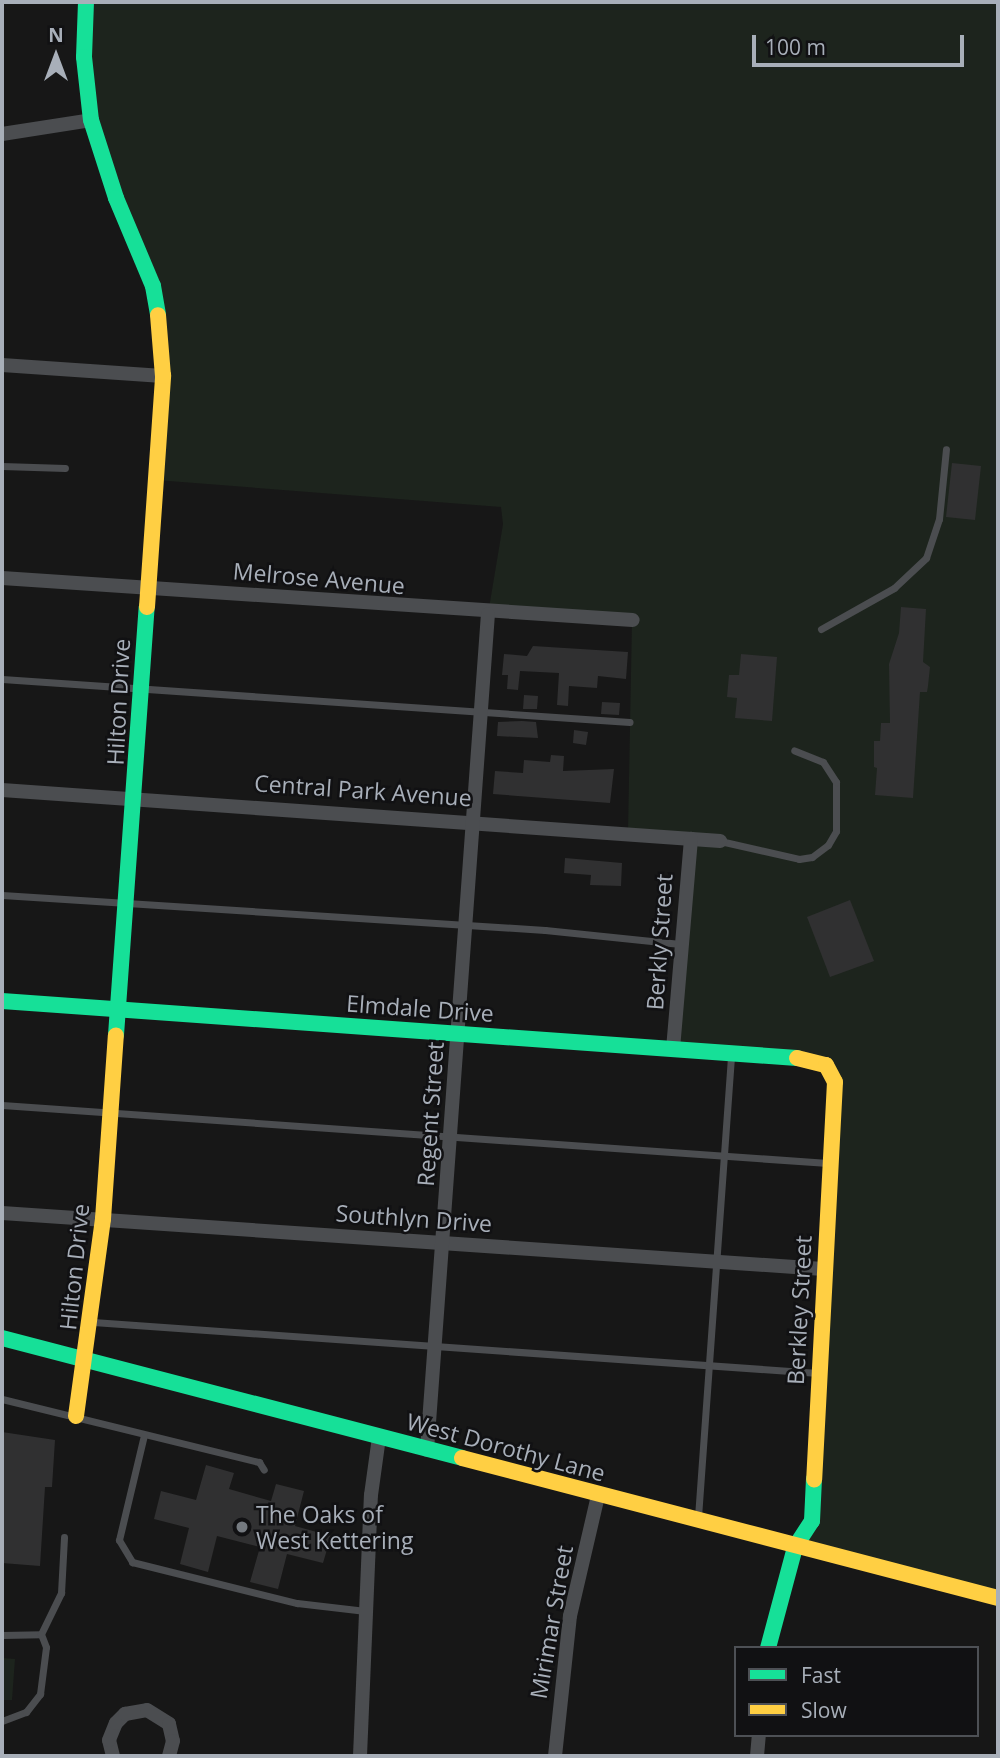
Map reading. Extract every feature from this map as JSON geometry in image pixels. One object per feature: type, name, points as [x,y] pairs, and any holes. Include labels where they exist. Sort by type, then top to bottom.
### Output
[{"type":"street","name":"Hilton Drive","points":[[76,1416],[88,1360],[103,1219],[163,376],[163,339],[153,286],[116,198],[91,120],[84,57],[86,2]]},
{"type":"street","points":[[2,134],[91,120]]},
{"type":"street","points":[[2,365],[163,376]]},
{"type":"street","name":"Melrose Avenue","points":[[2,578],[488,614],[633,620]]},
{"type":"street","name":"Regent Street","points":[[427,1450],[437,1345],[471,820],[488,614]]},
{"type":"street","name":"Central Park Avenue","points":[[2,790],[471,820],[720,841]]},
{"type":"street","name":"Berkly Street","points":[[673,1049],[691,839]]},
{"type":"street","name":"Elmdale Drive","points":[[2,1001],[731,1052],[814,1059],[831,1070]]},
{"type":"street","name":"Berkley Street","points":[[769,1646],[795,1547],[812,1521],[823,1269],[832,1164],[835,1082],[831,1070]]},
{"type":"street","name":"Southlyn Drive","points":[[2,1213],[823,1269]]},
{"type":"street","name":"West Dorothy Lane","points":[[2,1338],[598,1496],[998,1598]]},
{"type":"street","points":[[360,1756],[371,1495],[379,1437]]},
{"type":"street","name":"Mirimar Street","points":[[555,1756],[570,1616],[598,1496]]},
{"type":"street","points":[[113,1756],[109,1740],[116,1723],[125,1714],[146,1710],[169,1724],[173,1741],[169,1756]]},
{"type":"street","points":[[758,1756],[759,1737]]},
{"type":"lane","points":[[821,629],[894,588],[926,558],[939,519],[947,449]]},
{"type":"lane","points":[[2,466],[65,468]]},
{"type":"lane","points":[[2,679],[479,714],[630,722]]},
{"type":"lane","points":[[720,841],[799,859],[812,857],[828,845],[838,814],[835,782],[823,762],[794,750]]},
{"type":"lane","points":[[2,895],[465,926],[680,944]]},
{"type":"lane","points":[[697,1521],[719,1262],[731,1052]]},
{"type":"lane","points":[[2,1105],[832,1164]]},
{"type":"lane","points":[[92,1322],[818,1373]]},
{"type":"lane","points":[[2,1399],[259,1462],[264,1471]]},
{"type":"lane","points":[[144,1435],[118,1540],[132,1562],[297,1603],[366,1611]]},
{"type":"lane","points":[[2,1721],[26,1712],[40,1694],[46,1647],[41,1634],[61,1593],[64,1536]]},
{"type":"lane","points":[[2,1635],[41,1634]]},
{"type":"shaded area","points":[[86,2],[998,2],[998,1598],[804,1539],[831,1070],[673,1049],[690,840],[628,832],[632,620],[488,614],[503,524],[501,507],[156,480],[163,339],[99,150]]},
{"type":"shaded area","points":[[2,1658],[15,1659],[12,1700],[2,1700]]},
{"type":"building","points":[[952,463],[981,466],[975,520],[946,517]]},
{"type":"building","points":[[901,607],[926,609],[923,662],[930,667],[927,692],[920,692],[913,798],[875,795],[877,768],[874,767],[874,741],[880,741],[881,723],[890,723],[889,664],[899,633]]},
{"type":"building","points":[[533,646],[628,652],[626,679],[598,676],[597,688],[569,686],[568,706],[557,705],[559,673],[520,671],[518,690],[507,689],[508,675],[502,675],[504,654],[527,656]]},
{"type":"building","points":[[741,654],[777,657],[772,721],[735,718],[737,698],[727,697],[729,675],[739,675]]},
{"type":"building","points":[[524,695],[538,696],[537,709],[523,709]]},
{"type":"building","points":[[602,702],[620,703],[619,715],[601,714]]},
{"type":"building","points":[[498,722],[536,722],[538,738],[497,736]]},
{"type":"building","points":[[574,730],[588,732],[586,745],[573,743]]},
{"type":"building","points":[[551,755],[564,756],[563,771],[614,769],[610,803],[493,794],[495,771],[523,773],[524,760],[550,762]]},
{"type":"building","points":[[565,858],[622,863],[621,886],[590,885],[591,875],[564,873]]},
{"type":"building","points":[[850,900],[874,961],[830,977],[807,917]]},
{"type":"building","points":[[2,1432],[55,1440],[52,1487],[45,1487],[40,1566],[2,1563]]},
{"type":"building","name":"The Oaks of West Kettering","points":[[206,1465],[234,1473],[229,1489],[271,1501],[276,1484],[304,1491],[295,1526],[331,1536],[323,1563],[287,1554],[278,1589],[250,1582],[260,1547],[217,1536],[208,1572],[180,1564],[189,1528],[154,1519],[161,1491],[196,1500]]},
{"type":"traffic: fast","points":[[86,2],[84,57],[91,120],[116,198],[153,286],[158,315]]},
{"type":"traffic: fast","points":[[116,1035],[147,607]]},
{"type":"traffic: fast","points":[[2,1001],[797,1058]]},
{"type":"traffic: fast","points":[[2,1338],[462,1458]]},
{"type":"traffic: fast","points":[[769,1646],[795,1547],[812,1521],[814,1479]]},
{"type":"traffic: slow","points":[[147,607],[163,376],[158,315]]},
{"type":"traffic: slow","points":[[76,1416],[103,1219],[116,1035]]},
{"type":"traffic: slow","points":[[797,1058],[826,1065],[835,1082],[814,1479]]},
{"type":"traffic: slow","points":[[462,1458],[998,1598]]},
{"type":"place","name":"The Oaks of West Kettering","points":[[242,1527]]}]
